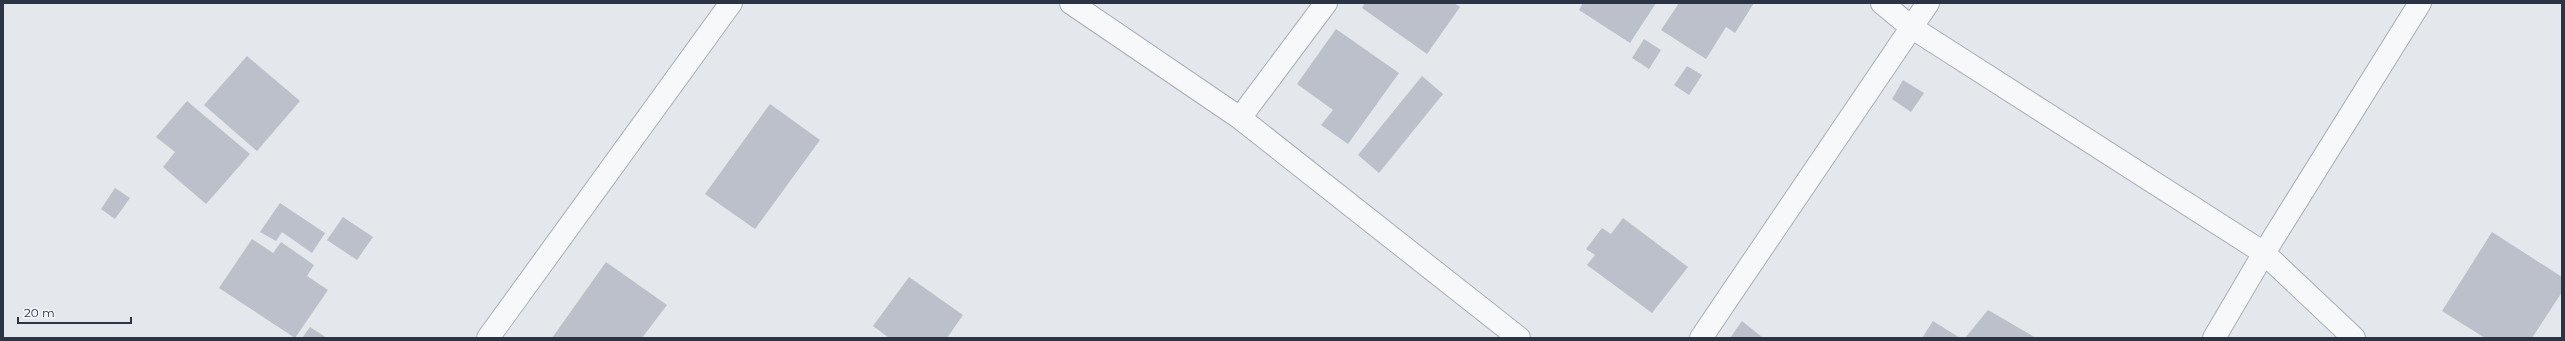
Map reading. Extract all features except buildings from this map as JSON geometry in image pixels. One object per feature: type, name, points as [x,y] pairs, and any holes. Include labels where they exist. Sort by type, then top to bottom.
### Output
[{"type":"street","points":[[488,338],[731,3]]},
{"type":"street","points":[[1071,3],[1240,118],[1519,338]]},
{"type":"street","points":[[1240,118],[1326,3]]},
{"type":"street","points":[[1882,3],[1912,27],[2264,253],[2354,338]]},
{"type":"street","points":[[1701,338],[1928,3]]},
{"type":"street","points":[[2214,338],[2264,253],[2420,3]]}]
